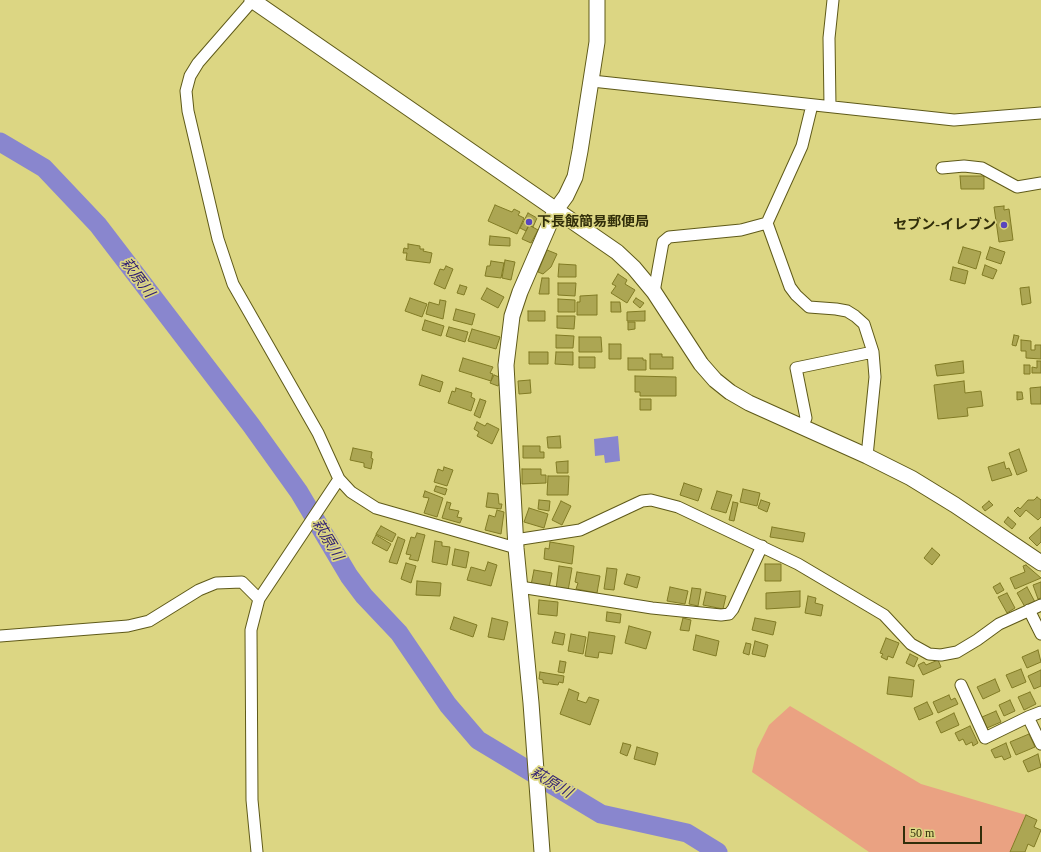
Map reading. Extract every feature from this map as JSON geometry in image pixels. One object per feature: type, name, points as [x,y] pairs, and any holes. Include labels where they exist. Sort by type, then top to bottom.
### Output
[{"type":"street","points":[[1041,563],[956,505],[911,478],[867,456],[749,403],[730,392],[715,380],[701,364],[654,292],[634,268],[617,252],[555,211],[252,0],[198,63],[190,76],[186,91],[188,111],[218,239],[233,284],[318,433],[336,484],[351,492],[364,502],[376,508],[516,544],[580,530],[642,501],[650,500],[678,507],[798,564],[884,615],[911,644],[929,654],[941,655],[957,652],[999,624],[1041,605]]},
{"type":"street","points":[[542,852],[531,703],[516,544],[506,365],[512,316],[520,292],[555,211],[566,196],[575,177],[592,81],[597,35],[597,0]]},
{"type":"street","points":[[830,106],[829,38],[834,0]]},
{"type":"street","points":[[592,81],[954,120],[1041,113]]},
{"type":"street","points":[[654,292],[663,242],[669,237],[741,230],[767,223],[771,219],[802,146],[812,105]]},
{"type":"street","points":[[942,168],[964,166],[982,168],[1017,187],[1041,183]]},
{"type":"street","points":[[767,223],[790,287],[796,295],[809,307],[836,309],[855,316],[864,324],[873,352],[875,377],[867,456]]},
{"type":"street","points":[[802,427],[806,418],[796,368],[873,352]]},
{"type":"street","points":[[257,852],[252,800],[250,671],[251,630],[261,596],[336,484]]},
{"type":"street","points":[[520,587],[652,608],[721,615],[729,614],[733,609],[762,546]]},
{"type":"street","points":[[0,636],[128,626],[149,621],[199,590],[216,583],[242,582],[261,596]]},
{"type":"street","points":[[1029,610],[1041,634]]},
{"type":"street","points":[[961,684],[985,738],[1041,712]]},
{"type":"street","points":[[1028,717],[1041,744]]},
{"type":"shaded area","points":[[618,436],[620,461],[605,463],[604,455],[595,456],[594,439]]},
{"type":"shaded area","points":[[790,706],[921,784],[1026,815],[1010,852],[869,852],[752,772],[757,749],[769,725]]},
{"type":"building","points":[[960,176],[984,176],[984,189],[961,189]]},
{"type":"building","points":[[495,205],[512,212],[514,209],[520,212],[518,215],[524,218],[517,234],[488,221]]},
{"type":"building","name":"セブン-イレブン","points":[[1004,206],[1004,210],[1009,209],[1013,240],[999,242],[994,207]]},
{"type":"building","name":"下長飯簡易郵便局","points":[[528,213],[537,218],[533,227],[529,225],[526,231],[520,228]]},
{"type":"building","points":[[529,225],[538,230],[531,243],[522,239]]},
{"type":"building","points":[[490,236],[510,238],[510,246],[489,245]]},
{"type":"building","points":[[408,244],[420,246],[420,249],[424,249],[423,251],[432,253],[430,263],[406,260],[407,253],[403,253],[404,248],[408,249]]},
{"type":"building","points":[[963,247],[981,252],[976,269],[958,263]]},
{"type":"building","points":[[990,247],[1005,252],[1001,264],[986,259]]},
{"type":"building","points":[[547,250],[557,254],[551,267],[543,274],[538,272]]},
{"type":"building","points":[[505,260],[515,262],[511,280],[502,278]]},
{"type":"building","points":[[491,261],[504,263],[501,278],[485,276],[487,266],[490,266]]},
{"type":"building","points":[[559,264],[576,265],[576,277],[558,277]]},
{"type":"building","points":[[985,265],[997,270],[993,279],[982,275]]},
{"type":"building","points":[[446,266],[453,269],[445,289],[434,284],[440,269],[444,270]]},
{"type":"building","points":[[953,267],[968,271],[965,284],[950,280]]},
{"type":"building","points":[[618,274],[627,280],[625,284],[635,290],[627,303],[611,293],[616,286],[612,284]]},
{"type":"building","points":[[542,278],[549,278],[549,294],[539,294]]},
{"type":"building","points":[[558,283],[576,283],[575,296],[558,295]]},
{"type":"building","points":[[460,285],[467,287],[464,295],[457,293]]},
{"type":"building","points":[[1029,287],[1031,303],[1022,305],[1020,288]]},
{"type":"building","points":[[487,288],[504,297],[498,308],[481,299]]},
{"type":"building","points":[[597,295],[597,315],[577,315],[577,302],[580,302],[580,296]]},
{"type":"building","points":[[410,298],[427,304],[422,317],[405,311]]},
{"type":"building","points":[[636,298],[644,303],[640,308],[633,302]]},
{"type":"building","points":[[558,299],[575,300],[575,312],[558,312]]},
{"type":"building","points":[[440,300],[446,301],[443,319],[426,314],[429,302],[439,305]]},
{"type":"building","points":[[611,302],[620,302],[621,312],[611,312]]},
{"type":"building","points":[[456,309],[475,314],[472,325],[453,320]]},
{"type":"building","points":[[528,311],[545,311],[545,321],[528,321]]},
{"type":"building","points":[[645,311],[645,321],[627,321],[627,312]]},
{"type":"building","points":[[557,316],[575,316],[574,329],[557,328]]},
{"type":"building","points":[[425,320],[444,326],[441,336],[422,330]]},
{"type":"building","points":[[628,322],[635,322],[635,329],[628,330]]},
{"type":"building","points":[[449,327],[468,332],[465,342],[446,336]]},
{"type":"building","points":[[472,329],[500,337],[496,349],[468,341]]},
{"type":"building","points":[[556,335],[574,336],[573,348],[556,348]]},
{"type":"building","points":[[1014,335],[1019,336],[1016,346],[1012,345]]},
{"type":"building","points":[[579,337],[601,337],[602,352],[579,352]]},
{"type":"building","points":[[1021,340],[1031,341],[1031,350],[1035,350],[1035,345],[1041,345],[1041,359],[1026,358],[1026,351],[1021,351]]},
{"type":"building","points":[[609,344],[621,344],[621,359],[609,359]]},
{"type":"building","points":[[529,352],[548,352],[548,364],[529,364]]},
{"type":"building","points":[[556,352],[573,352],[573,365],[555,364]]},
{"type":"building","points":[[650,354],[662,354],[662,357],[673,357],[673,369],[650,369]]},
{"type":"building","points":[[579,357],[595,357],[595,368],[579,368]]},
{"type":"building","points":[[463,358],[493,367],[490,373],[493,374],[491,381],[459,371]]},
{"type":"building","points":[[628,358],[643,358],[643,360],[646,360],[646,370],[628,370]]},
{"type":"building","points":[[963,361],[964,373],[937,376],[935,365]]},
{"type":"building","points":[[1037,361],[1041,361],[1041,373],[1032,373],[1032,367],[1037,368]]},
{"type":"building","points":[[1024,365],[1030,365],[1030,374],[1024,374]]},
{"type":"building","points":[[422,375],[443,382],[440,392],[419,385]]},
{"type":"building","points":[[494,375],[502,378],[498,386],[490,383]]},
{"type":"building","points":[[635,376],[676,377],[676,396],[640,396],[640,392],[635,392]]},
{"type":"building","points":[[530,380],[531,393],[519,394],[518,381]]},
{"type":"building","points":[[964,381],[965,393],[981,391],[983,406],[967,408],[968,416],[938,419],[934,385]]},
{"type":"building","points":[[1041,387],[1041,404],[1031,404],[1030,388]]},
{"type":"building","points":[[456,388],[472,393],[471,397],[475,399],[471,411],[448,403],[452,391],[455,392]]},
{"type":"building","points":[[1017,392],[1022,392],[1023,399],[1017,400]]},
{"type":"building","points":[[480,399],[486,401],[480,418],[474,415]]},
{"type":"building","points":[[640,399],[651,399],[651,410],[640,410]]},
{"type":"building","points":[[477,422],[485,426],[487,423],[499,429],[492,444],[477,436],[479,432],[474,429]]},
{"type":"building","points":[[560,436],[561,448],[548,448],[547,437]]},
{"type":"building","points":[[523,446],[540,446],[540,452],[544,452],[544,458],[523,458]]},
{"type":"building","points":[[353,448],[372,452],[371,458],[373,459],[371,469],[364,467],[364,463],[350,460]]},
{"type":"building","points":[[1019,449],[1027,471],[1017,475],[1009,453]]},
{"type":"building","points":[[568,461],[568,473],[557,473],[556,462]]},
{"type":"building","points":[[1004,462],[1006,469],[1009,468],[1012,475],[992,481],[988,467]]},
{"type":"building","points":[[444,467],[453,470],[447,486],[434,482],[438,469],[443,471]]},
{"type":"building","points":[[522,469],[541,469],[541,475],[546,475],[546,483],[522,484]]},
{"type":"building","points":[[548,476],[569,476],[568,495],[547,495]]},
{"type":"building","points":[[684,483],[702,489],[698,501],[680,495]]},
{"type":"building","points":[[436,486],[447,489],[445,495],[434,491]]},
{"type":"building","points":[[743,489],[760,493],[757,506],[740,502]]},
{"type":"building","points":[[425,491],[443,498],[437,517],[424,513],[429,498],[423,497]]},
{"type":"building","points":[[717,491],[732,495],[726,513],[711,509]]},
{"type":"building","points":[[488,493],[498,494],[499,504],[502,504],[501,509],[486,507]]},
{"type":"building","points":[[1037,497],[1041,500],[1041,517],[1038,520],[1026,510],[1020,517],[1014,511],[1018,507],[1020,509],[1028,500],[1034,500]]},
{"type":"building","points":[[539,500],[550,501],[549,511],[538,509]]},
{"type":"building","points":[[761,500],[770,503],[767,512],[758,508]]},
{"type":"building","points":[[561,501],[571,506],[562,525],[552,520]]},
{"type":"building","points":[[989,501],[993,505],[985,511],[982,507]]},
{"type":"building","points":[[447,502],[451,503],[449,509],[459,511],[457,517],[462,518],[460,523],[442,518]]},
{"type":"building","points":[[733,502],[738,503],[734,521],[729,520]]},
{"type":"building","points":[[529,508],[548,514],[544,528],[524,522]]},
{"type":"building","points":[[497,510],[504,512],[501,534],[485,530],[489,515],[495,517]]},
{"type":"building","points":[[1008,517],[1016,524],[1012,529],[1004,522]]},
{"type":"building","points":[[381,526],[396,534],[392,542],[376,534]]},
{"type":"building","points":[[772,527],[805,533],[803,542],[770,537]]},
{"type":"building","points":[[1041,527],[1041,542],[1037,546],[1029,538]]},
{"type":"building","points":[[417,533],[425,535],[418,561],[409,559],[411,555],[406,554],[411,537],[415,538]]},
{"type":"building","points":[[376,535],[391,544],[387,551],[372,543]]},
{"type":"building","points":[[398,537],[405,540],[397,564],[389,562]]},
{"type":"building","points":[[435,541],[442,542],[442,546],[450,547],[447,565],[432,562]]},
{"type":"building","points":[[550,542],[574,546],[572,564],[544,559],[545,548],[549,549]]},
{"type":"building","points":[[932,548],[940,555],[932,565],[924,558]]},
{"type":"building","points":[[455,549],[469,552],[466,568],[452,565]]},
{"type":"building","points":[[488,562],[497,565],[491,586],[467,580],[471,567],[485,571]]},
{"type":"building","points":[[406,563],[416,566],[411,583],[401,579]]},
{"type":"building","points":[[765,564],[781,564],[781,581],[765,581]]},
{"type":"building","points":[[1026,565],[1041,578],[1015,589],[1010,578],[1025,572],[1023,566]]},
{"type":"building","points":[[559,566],[572,568],[568,591],[556,589]]},
{"type":"building","points":[[607,568],[617,569],[614,590],[604,589]]},
{"type":"building","points":[[534,570],[552,573],[549,588],[531,585]]},
{"type":"building","points":[[577,572],[600,576],[597,593],[576,589],[578,583],[575,582]]},
{"type":"building","points":[[627,574],[640,577],[637,588],[624,584]]},
{"type":"building","points":[[417,581],[441,583],[440,596],[416,595]]},
{"type":"building","points":[[1041,582],[1041,598],[1038,599],[1033,585]]},
{"type":"building","points":[[1000,583],[1004,590],[997,594],[993,587]]},
{"type":"building","points":[[670,587],[688,591],[685,604],[667,601]]},
{"type":"building","points":[[1027,587],[1035,602],[1025,607],[1017,593]]},
{"type":"building","points":[[692,588],[701,589],[698,606],[689,604]]},
{"type":"building","points":[[800,591],[800,607],[766,609],[766,593]]},
{"type":"building","points":[[706,592],[726,596],[723,609],[703,605]]},
{"type":"building","points":[[1007,593],[1015,608],[1007,613],[998,597]]},
{"type":"building","points":[[808,596],[816,598],[815,603],[823,605],[821,616],[805,613]]},
{"type":"building","points":[[539,600],[558,602],[557,616],[538,614]]},
{"type":"building","points":[[607,612],[621,614],[620,623],[606,621]]},
{"type":"building","points":[[454,617],[477,625],[473,637],[450,629]]},
{"type":"building","points":[[492,618],[508,622],[504,640],[488,637]]},
{"type":"building","points":[[683,618],[691,620],[689,631],[680,630]]},
{"type":"building","points":[[755,618],[776,622],[773,635],[752,630]]},
{"type":"building","points":[[629,626],[651,632],[646,649],[625,643]]},
{"type":"building","points":[[555,632],[565,634],[563,645],[552,643]]},
{"type":"building","points":[[589,632],[615,636],[612,654],[599,652],[598,658],[585,656]]},
{"type":"building","points":[[571,634],[586,637],[583,654],[568,651]]},
{"type":"building","points":[[696,635],[719,641],[716,656],[693,650]]},
{"type":"building","points":[[886,638],[899,643],[893,658],[888,656],[887,660],[881,657],[883,654],[880,653]]},
{"type":"building","points":[[755,641],[768,645],[765,657],[752,654]]},
{"type":"building","points":[[746,643],[751,644],[749,655],[743,653]]},
{"type":"building","points":[[1038,650],[1041,662],[1027,668],[1022,657]]},
{"type":"building","points":[[910,654],[918,658],[914,667],[906,663]]},
{"type":"building","points":[[938,660],[941,667],[923,675],[918,665],[924,662],[926,665]]},
{"type":"building","points":[[560,661],[566,662],[564,673],[558,672]]},
{"type":"building","points":[[1021,669],[1026,682],[1012,688],[1006,675]]},
{"type":"building","points":[[1041,670],[1041,686],[1034,689],[1028,676]]},
{"type":"building","points":[[540,672],[564,676],[563,683],[559,682],[558,685],[543,683],[543,680],[539,679]]},
{"type":"building","points":[[889,677],[914,680],[912,697],[887,694]]},
{"type":"building","points":[[995,679],[1000,691],[983,699],[977,687]]},
{"type":"building","points":[[569,689],[579,693],[577,700],[586,703],[589,697],[599,700],[590,725],[560,714]]},
{"type":"building","points":[[1030,692],[1036,704],[1024,710],[1018,697]]},
{"type":"building","points":[[949,695],[951,700],[955,698],[958,704],[938,713],[933,702]]},
{"type":"building","points":[[1010,700],[1015,711],[1004,716],[999,705]]},
{"type":"building","points":[[927,702],[933,714],[919,720],[914,708]]},
{"type":"building","points":[[996,711],[1001,722],[987,728],[982,717]]},
{"type":"building","points":[[954,713],[959,725],[941,733],[936,722]]},
{"type":"building","points":[[970,726],[978,743],[973,746],[972,742],[966,745],[963,739],[959,741],[955,733]]},
{"type":"building","points":[[1029,734],[1035,747],[1016,755],[1010,742]]},
{"type":"building","points":[[623,743],[631,745],[627,756],[620,753]]},
{"type":"building","points":[[1006,743],[1011,757],[1004,760],[1002,756],[995,758],[991,750]]},
{"type":"building","points":[[637,747],[658,753],[655,765],[634,759]]},
{"type":"building","points":[[1038,754],[1041,767],[1028,772],[1023,761]]},
{"type":"building","points":[[1026,815],[1037,820],[1034,827],[1041,830],[1034,847],[1028,844],[1025,852],[1010,852]]},
{"type":"waterway","name":"萩原川","points":[[0,142],[44,168],[98,225],[251,425],[299,492],[349,576],[364,596],[399,633],[448,705],[478,740],[601,814],[687,833],[718,852]]},
{"type":"place","name":"下長飯簡易郵便局","points":[[529,222]]},
{"type":"place","name":"セブン-イレブン","points":[[1004,225]]}]
